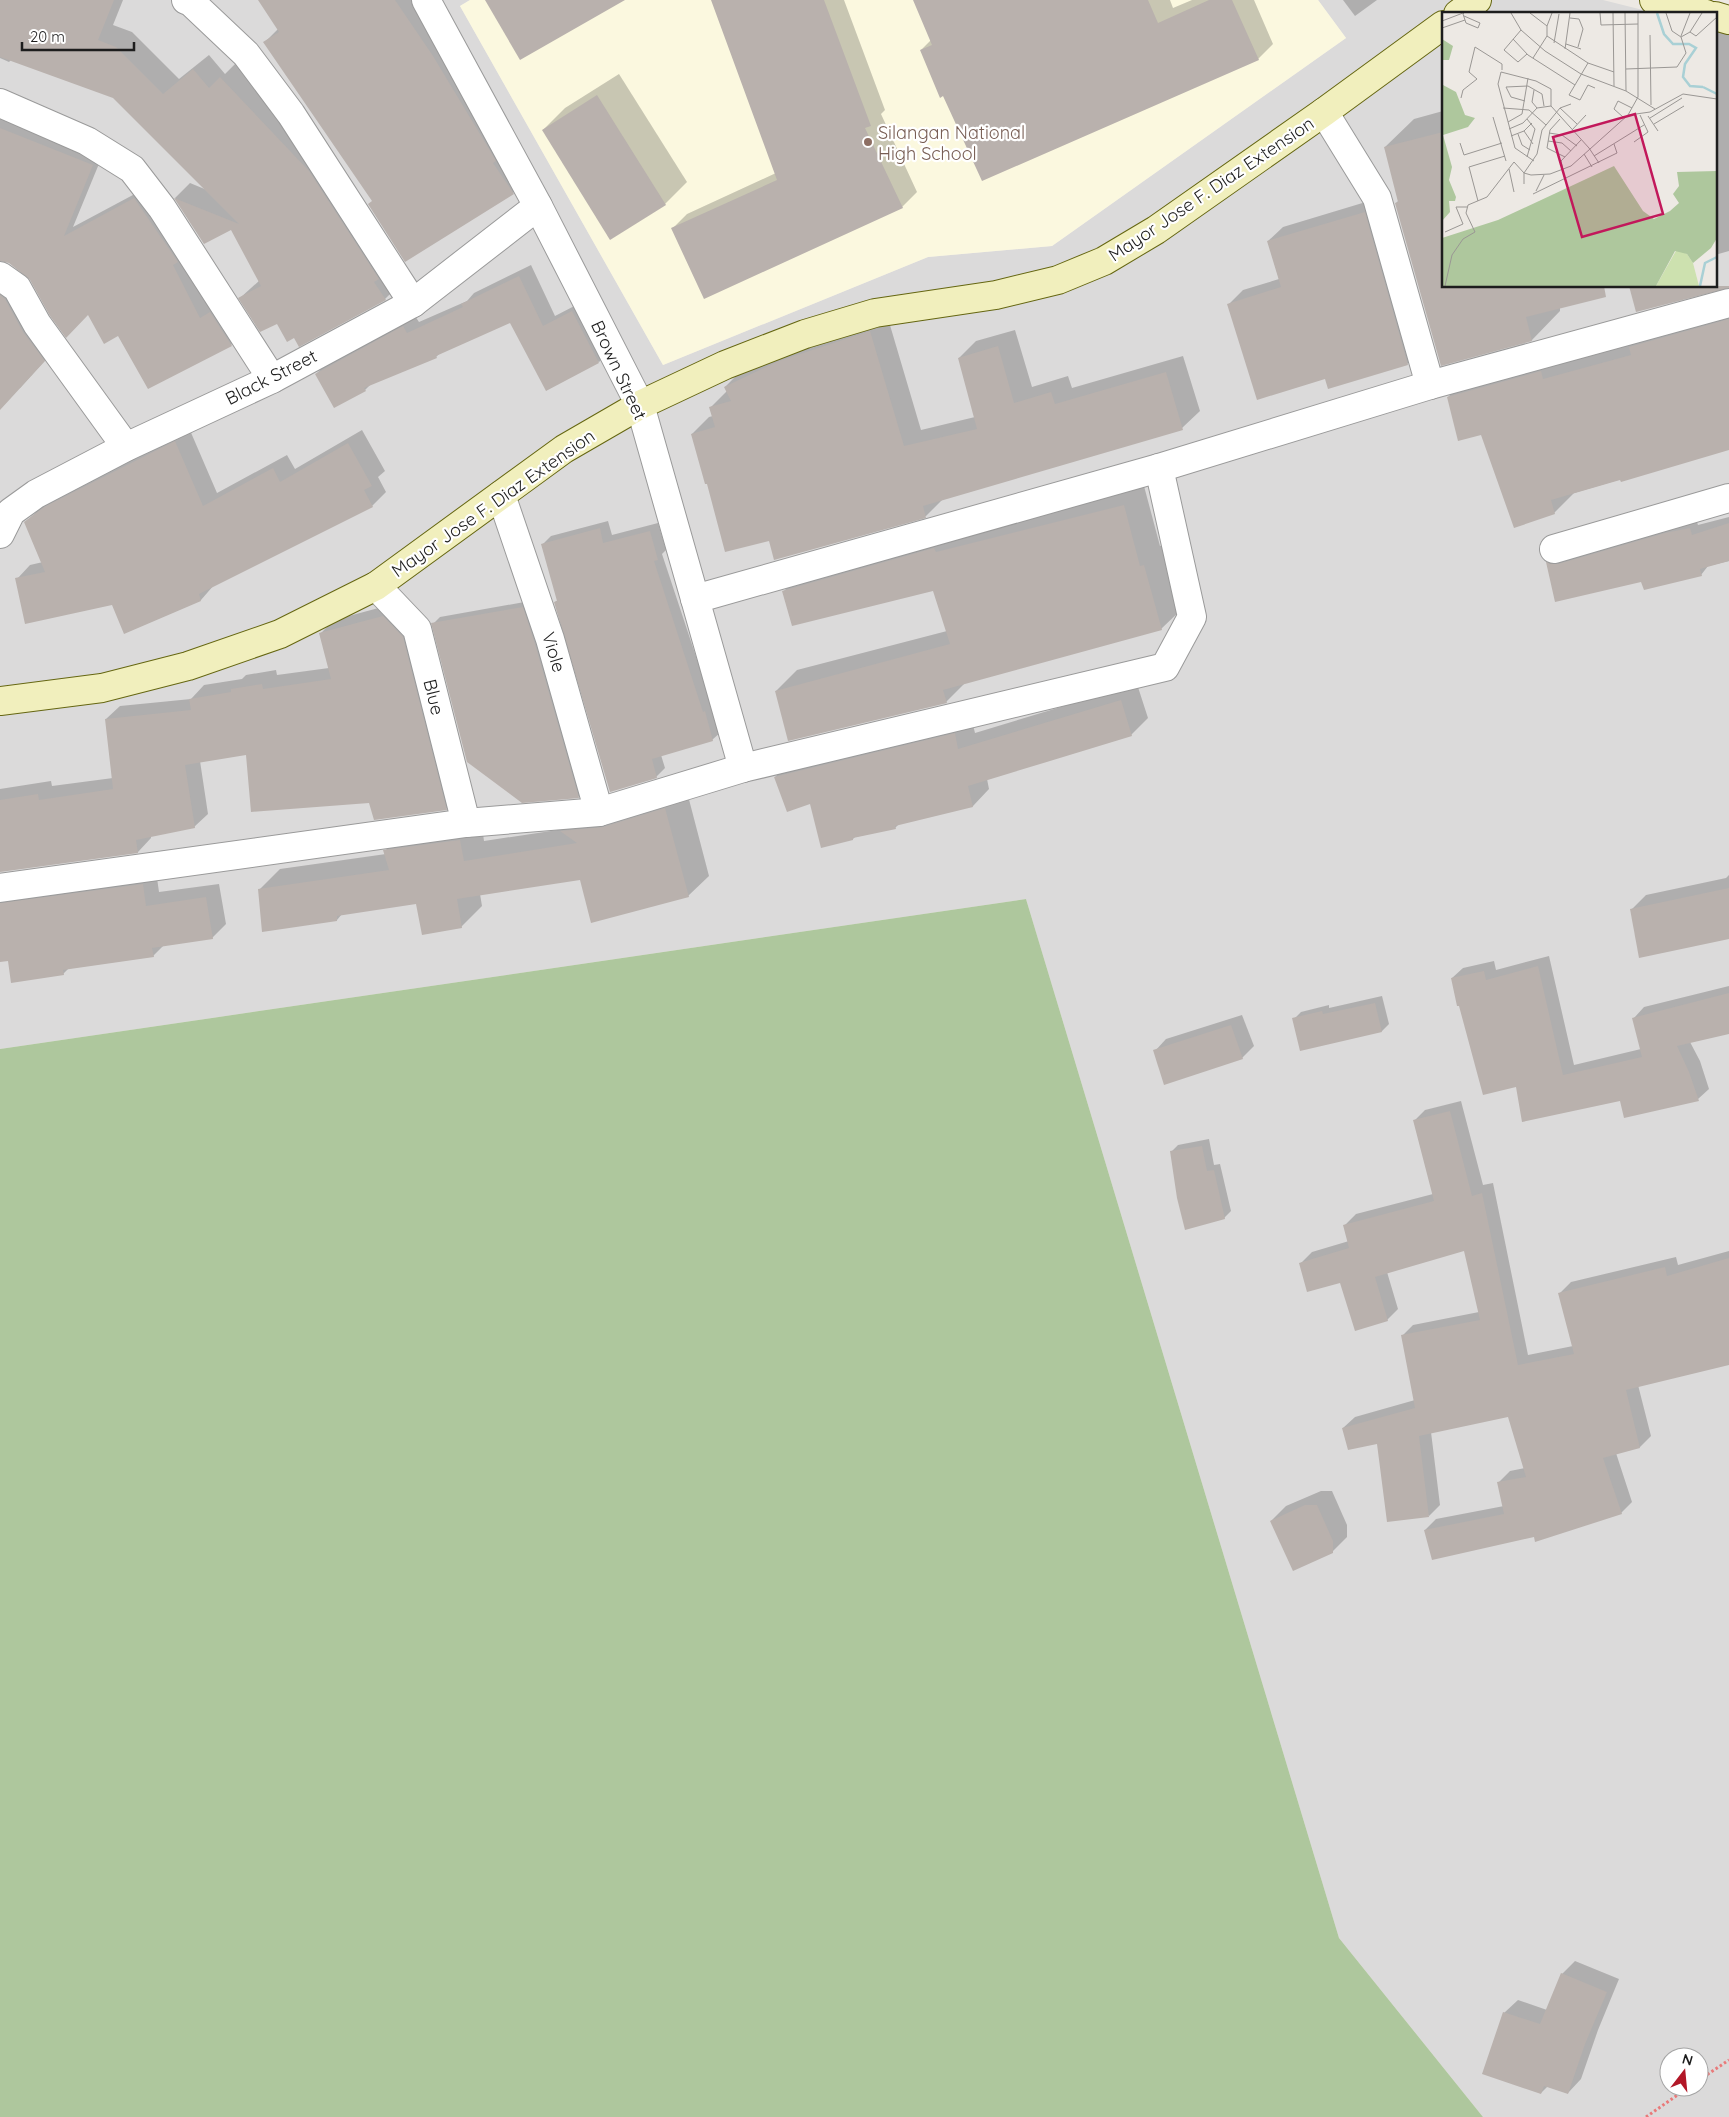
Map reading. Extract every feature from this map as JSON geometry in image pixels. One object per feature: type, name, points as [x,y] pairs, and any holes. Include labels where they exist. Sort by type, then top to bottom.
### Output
[{"type":"street","points":[[186,0],[191,2],[246,54],[291,114],[413,303]]},
{"type":"street","name":"Brown Street","points":[[426,0],[538,206],[640,405],[743,768]]},
{"type":"street","points":[[1654,0],[1699,12]]},
{"type":"street","points":[[1716,16],[1729,20]]},
{"type":"street","name":"Mayor Jose F. Diaz Extension","points":[[0,701],[102,688],[188,666],[280,634],[376,586],[564,449],[640,405],[726,365],[805,334],[875,313],[1005,293],[1058,280],[1104,261],[1156,230],[1324,112],[1442,26]]},
{"type":"street","points":[[0,103],[87,141],[132,169],[162,208],[272,379]]},
{"type":"street","points":[[1324,112],[1377,198],[1430,385]]},
{"type":"street","name":"Black Street","points":[[0,534],[11,512],[36,494],[126,447],[272,379],[413,303],[538,206]]},
{"type":"street","points":[[0,276],[17,288],[37,324],[126,447]]},
{"type":"street","points":[[695,599],[1159,468],[1430,385],[1729,303]]},
{"type":"street","points":[[0,888],[466,823],[599,812],[743,768],[1165,666],[1192,617],[1159,468]]},
{"type":"street","name":"Viole","points":[[501,495],[550,639],[599,812]]},
{"type":"street","points":[[1554,549],[1729,498]]},
{"type":"street","name":"Blue","points":[[376,586],[417,628],[466,823]]},
{"type":"path","points":[[1709,2073],[1729,2060]]},
{"type":"path","points":[[1646,2117],[1675,2097]]},
{"type":"shaded area","points":[[0,0],[470,0],[460,6],[663,365],[928,257],[1052,246],[1346,38],[1318,0],[1603,0],[1651,12],[1442,12],[1442,288],[1716,288],[1716,27],[1729,31],[1729,2117],[1483,2117],[1339,1938],[1026,899],[0,1049]]},
{"type":"shaded area","name":"Silangan National High School","points":[[470,0],[1318,0],[1346,38],[1052,246],[928,257],[663,365],[460,6]]},
{"type":"green space","points":[[1026,899],[1339,1938],[1483,2117],[0,2117],[0,1049]]},
{"type":"building","points":[[0,0],[114,0],[98,40],[116,47],[163,94],[193,69],[209,88],[220,77],[309,171],[379,279],[374,282],[386,300],[299,347],[294,338],[287,342],[277,324],[260,332],[238,298],[261,286],[231,230],[204,244],[174,198],[239,224],[113,98],[0,57]]},
{"type":"building","points":[[258,0],[395,0],[433,56],[496,161],[493,163],[514,194],[405,262],[368,204],[372,201],[263,42],[279,32]]},
{"type":"building","points":[[485,0],[625,0],[520,60]]},
{"type":"building","points":[[711,0],[824,0],[871,126],[865,128],[903,208],[704,299],[671,228],[777,180]]},
{"type":"building","points":[[913,0],[1148,0],[1158,23],[1209,0],[1232,0],[1259,60],[982,181],[943,96],[940,98],[920,50],[932,45]]},
{"type":"building","points":[[597,95],[666,205],[610,240],[542,130]]},
{"type":"building","points":[[0,128],[93,165],[64,236],[134,198],[178,262],[173,265],[200,318],[210,312],[232,346],[148,389],[118,336],[104,344],[88,315],[66,338],[50,316],[30,280],[9,263],[0,261]]},
{"type":"building","points":[[1442,132],[1442,288],[1604,288],[1606,297],[1526,317],[1532,341],[1441,366],[1395,203],[1398,202],[1384,147]]},
{"type":"building","points":[[1365,212],[1408,365],[1328,389],[1325,379],[1257,400],[1227,304],[1281,287],[1267,241]]},
{"type":"building","points":[[519,276],[543,326],[572,311],[599,363],[546,391],[510,323],[436,356],[437,358],[364,388],[366,391],[334,408],[315,374],[403,326],[407,333],[463,307],[461,304]]},
{"type":"building","points":[[1716,286],[1729,286],[1729,288],[1636,312],[1630,288],[1716,288]]},
{"type":"building","points":[[0,295],[5,299],[23,332],[45,361],[0,410]]},
{"type":"building","points":[[1729,319],[1729,450],[1621,482],[1620,480],[1551,500],[1555,514],[1514,528],[1481,435],[1458,441],[1447,397],[1541,371],[1543,379],[1631,355],[1629,347]]},
{"type":"building","points":[[870,331],[904,446],[977,429],[958,358],[998,346],[1014,403],[1051,392],[1055,404],[1166,372],[1183,430],[923,506],[926,518],[774,560],[769,541],[725,552],[707,484],[705,484],[691,434],[715,427],[709,407],[731,401],[724,387],[779,361]]},
{"type":"building","points":[[175,441],[203,506],[273,468],[280,482],[348,443],[372,486],[364,490],[373,507],[199,594],[201,601],[124,634],[112,605],[25,624],[15,578],[45,572],[24,522],[44,507]]},
{"type":"building","points":[[1124,505],[1140,566],[1144,565],[1162,630],[943,690],[947,703],[788,741],[775,691],[950,644],[933,591],[792,626],[782,591],[934,548],[936,552]]},
{"type":"building","points":[[1729,523],[1729,561],[1700,569],[1702,576],[1644,590],[1641,582],[1555,602],[1546,562],[1558,564],[1665,533],[1690,528],[1692,535]]},
{"type":"building","points":[[600,528],[603,543],[650,531],[658,560],[654,561],[703,712],[705,711],[713,741],[652,759],[657,778],[610,792],[554,602],[557,601],[541,544]]},
{"type":"building","points":[[523,607],[579,798],[522,803],[467,762],[431,623]]},
{"type":"building","points":[[383,616],[403,637],[447,810],[374,820],[369,803],[251,812],[246,755],[185,765],[195,828],[136,840],[138,853],[0,872],[0,800],[38,794],[39,800],[113,789],[105,719],[191,710],[189,699],[231,692],[231,689],[262,684],[263,689],[331,679],[319,633]]},
{"type":"building","points":[[1121,700],[1132,736],[968,786],[973,807],[895,826],[896,829],[853,838],[853,840],[821,848],[810,804],[787,812],[774,777],[955,733],[958,749]]},
{"type":"building","points":[[665,808],[689,897],[591,923],[580,880],[457,899],[462,928],[422,935],[416,904],[337,916],[337,921],[262,932],[258,889],[389,870],[383,850],[460,840],[464,861],[577,843],[560,831],[603,827]]},
{"type":"building","points":[[143,884],[146,906],[206,897],[213,939],[152,948],[154,957],[63,970],[64,975],[11,983],[8,961],[0,962],[0,903]]},
{"type":"building","points":[[1729,888],[1729,939],[1639,958],[1630,909]]},
{"type":"building","points":[[1538,966],[1563,1075],[1642,1057],[1632,1018],[1729,993],[1729,1034],[1677,1046],[1699,1101],[1624,1118],[1620,1101],[1522,1122],[1516,1087],[1483,1095],[1459,1006],[1457,1006],[1451,978],[1484,971],[1486,980]]},
{"type":"building","points":[[1375,1003],[1382,1032],[1300,1051],[1292,1018],[1322,1011],[1323,1014]]},
{"type":"building","points":[[1231,1025],[1243,1059],[1164,1085],[1153,1050]]},
{"type":"building","points":[[1450,1111],[1472,1196],[1482,1193],[1518,1365],[1574,1354],[1558,1293],[1665,1267],[1667,1276],[1729,1258],[1729,1365],[1626,1390],[1640,1448],[1603,1458],[1622,1514],[1535,1542],[1534,1537],[1432,1560],[1424,1530],[1504,1514],[1497,1482],[1526,1477],[1508,1417],[1419,1436],[1429,1517],[1387,1522],[1377,1444],[1348,1450],[1342,1428],[1415,1408],[1401,1335],[1480,1320],[1464,1251],[1375,1277],[1388,1321],[1355,1331],[1340,1283],[1307,1292],[1299,1263],[1349,1248],[1343,1225],[1434,1201],[1413,1120]]},
{"type":"building","points":[[1202,1146],[1207,1171],[1214,1170],[1225,1219],[1185,1230],[1177,1198],[1170,1151]]},
{"type":"building","points":[[1305,1505],[1317,1505],[1333,1541],[1333,1553],[1293,1571],[1270,1521]]},
{"type":"building","points":[[1561,1973],[1607,1992],[1585,2044],[1568,2094],[1544,2086],[1541,2094],[1482,2074],[1503,2012],[1540,2024]]},
{"type":"place","name":"Silangan National High School","points":[[868,142]]}]
